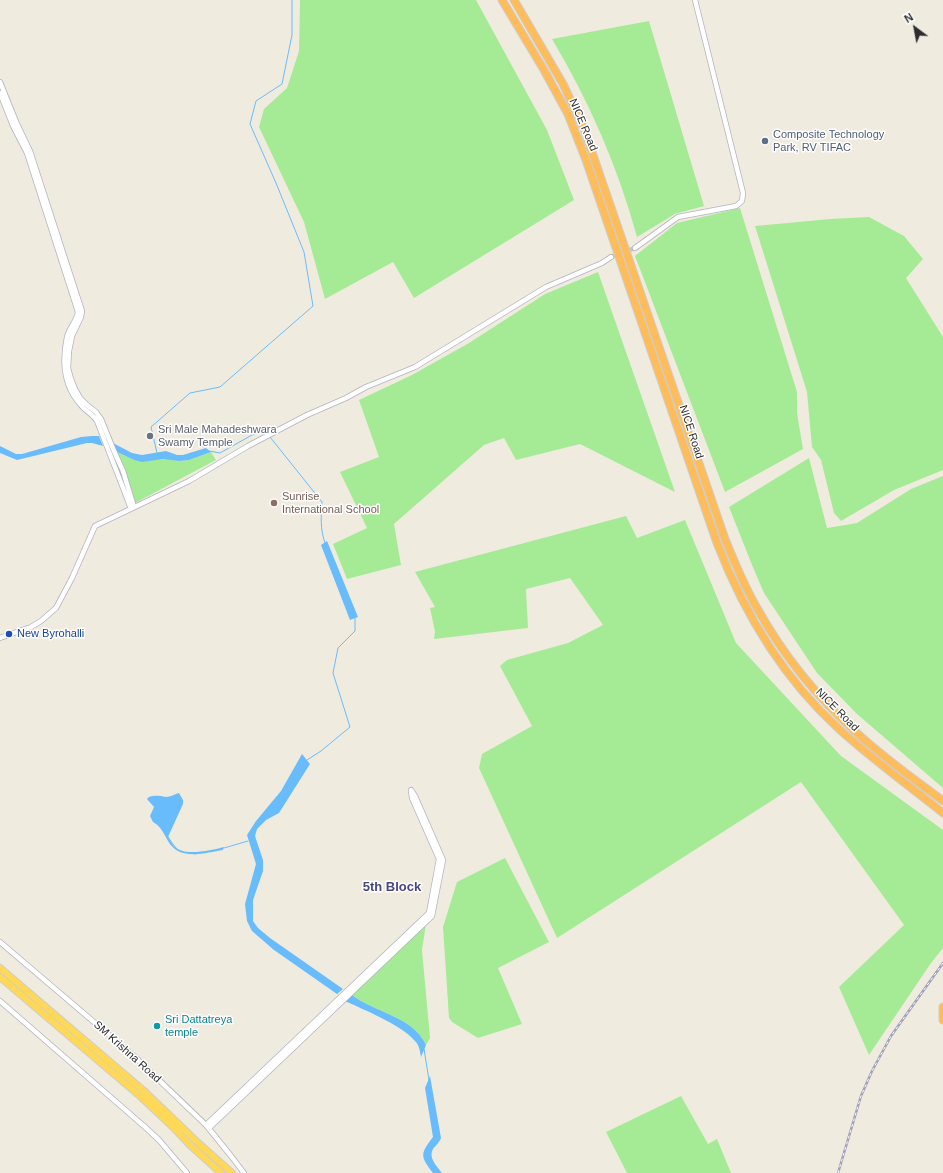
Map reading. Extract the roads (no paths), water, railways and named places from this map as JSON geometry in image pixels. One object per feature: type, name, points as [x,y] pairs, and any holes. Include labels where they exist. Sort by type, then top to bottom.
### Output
[{"type":"highway","name":"NICE Road","points":[[502,0],[544,70],[568,114],[586,160],[716,543],[732,581],[747,611],[775,656],[820,710],[852,741],[943,813]]},
{"type":"highway","name":"NICE Road","points":[[514,0],[563,84],[584,129],[725,539],[741,577],[756,607],[788,657],[807,682],[828,704],[859,734],[943,801]]},
{"type":"highway","name":"SM Krishna Road","points":[[0,968],[129,1083]]},
{"type":"highway","name":"SM Krishna Road","points":[[0,977],[129,1083],[144,1091],[221,1173]]},
{"type":"highway","points":[[943,1007],[943,1020]]},
{"type":"highway","name":"SM Krishna Road","points":[[183,1133],[232,1173]]},
{"type":"street","points":[[635,248],[678,218],[736,206],[742,201],[743,193],[694,0]]},
{"type":"street","points":[[0,82],[30,151],[82,311],[81,318],[72,336],[69,351],[68,363],[71,379],[80,398],[98,415],[125,493],[132,508]]},
{"type":"street","points":[[0,93],[13,126],[27,153],[78,310],[78,315],[68,334],[65,351],[64,369],[67,380],[71,391],[80,406],[95,417],[104,434]]},
{"type":"street","points":[[0,638],[31,627],[41,621],[56,608],[72,578],[95,526],[189,481],[248,446],[307,415],[346,398],[366,387],[415,367],[546,287],[610,257]]},
{"type":"street","points":[[411,790],[443,860],[432,916],[207,1127],[429,913],[439,859],[412,798],[411,790]]},
{"type":"street","name":"SM Krishna Road","points":[[0,942],[134,1057],[207,1127],[244,1173]]},
{"type":"street","points":[[0,1001],[160,1140],[187,1173]]},
{"type":"water","points":[[99,436],[103,446],[87,443],[17,460],[0,453],[0,446],[16,454],[22,454],[81,437]]},
{"type":"water","points":[[113,443],[132,453],[142,455],[166,451],[177,455],[183,455],[206,448],[211,452],[189,460],[179,461],[163,459],[142,462],[115,451]]},
{"type":"water","points":[[327,541],[358,617],[350,620],[321,545]]},
{"type":"water","points":[[302,754],[310,764],[279,813],[266,820],[257,829],[255,836],[263,860],[263,871],[253,900],[253,921],[258,928],[270,938],[343,989],[337,994],[274,950],[252,931],[247,921],[245,904],[256,864],[247,835],[256,821],[281,791]]},
{"type":"water","points":[[179,793],[183,800],[183,804],[168,837],[173,845],[180,850],[190,852],[208,851],[224,847],[223,850],[201,854],[179,851],[173,847],[160,828],[153,822],[150,816],[154,807],[147,799],[151,796],[168,797]]},
{"type":"water","points":[[352,995],[412,1027],[420,1035],[426,1045],[421,1057],[416,1042],[400,1028],[345,1001]]},
{"type":"water","points":[[430,1076],[441,1138],[433,1149],[432,1159],[442,1173],[433,1173],[426,1163],[423,1155],[426,1147],[433,1137],[425,1088]]},
{"type":"waterway","points":[[157,453],[151,427],[190,393],[220,387],[313,306],[304,252],[250,124],[256,101],[282,84],[292,35],[292,0]]},
{"type":"waterway","points":[[209,451],[220,453],[252,435],[265,430],[268,434]]},
{"type":"waterway","points":[[270,437],[322,502],[321,517],[323,538],[325,543]]},
{"type":"waterway","points":[[307,760],[321,751],[350,727],[333,673],[338,648],[355,631],[355,618]]},
{"type":"waterway","points":[[167,835],[177,849]]},
{"type":"waterway","points":[[224,848],[248,841]]},
{"type":"waterway","points":[[189,853],[196,854]]},
{"type":"waterway","points":[[424,1049],[429,1080]]},
{"type":"tunnel","points":[[611,257],[635,248]]},
{"type":"railway","points":[[838,1173],[861,1096],[872,1071],[891,1036],[943,963]]},
{"type":"place","name":"Composite Technology Park, RV TIFAC","points":[[765,141]]},
{"type":"place","name":"Sri Male Mahadeshwara Swamy Temple","points":[[150,436]]},
{"type":"place","name":"Sunrise International School","points":[[274,503]]},
{"type":"place","name":"New Byrohalli","points":[[9,634]]},
{"type":"place","name":"Sri Dattatreya temple","points":[[157,1026]]},
{"type":"district","name":"5th Block","points":[[392,887]]}]
